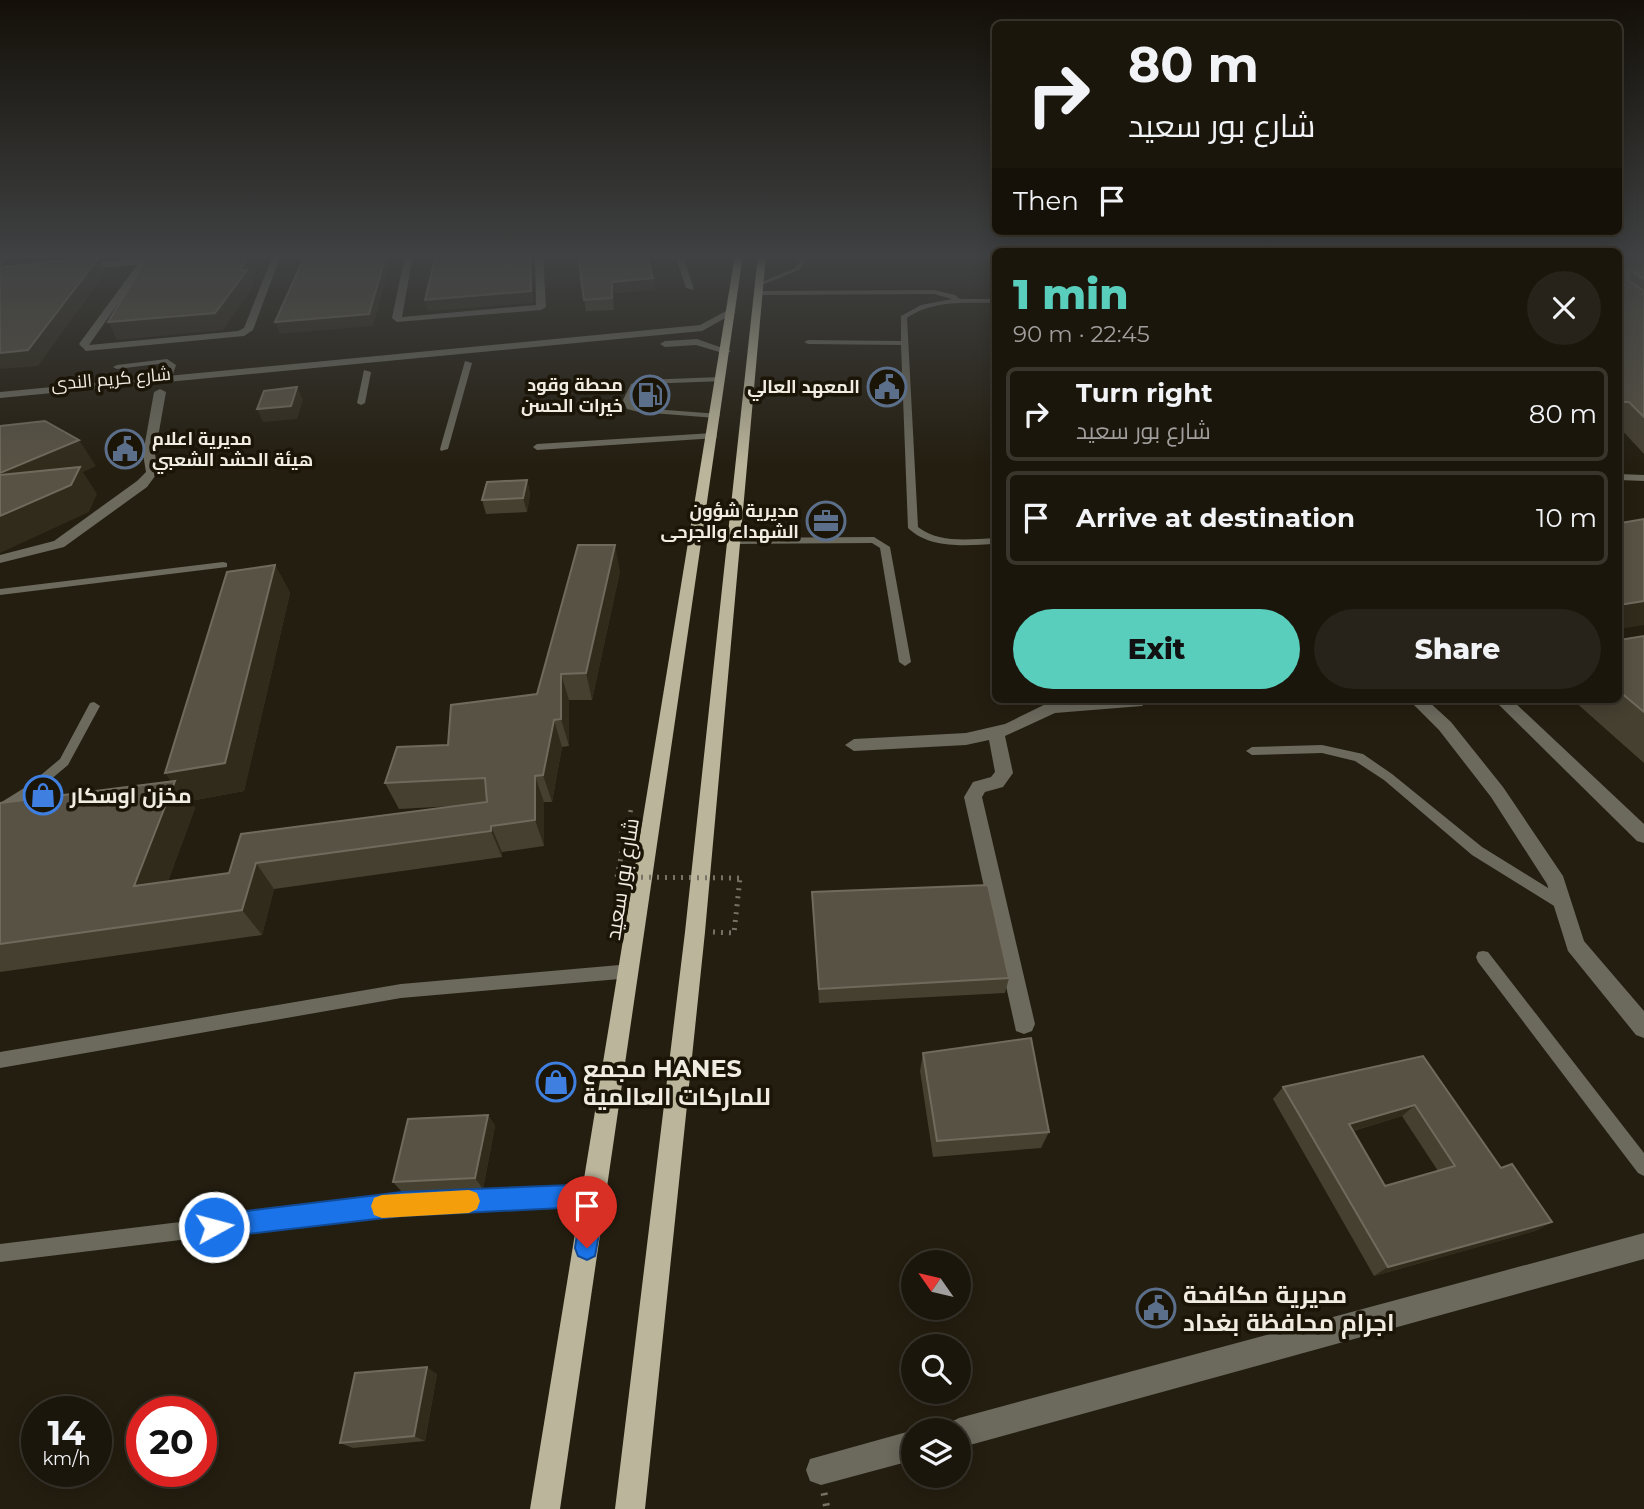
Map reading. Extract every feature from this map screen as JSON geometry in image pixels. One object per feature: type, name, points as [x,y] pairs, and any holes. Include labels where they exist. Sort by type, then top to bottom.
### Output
[{"type":"main road","name":"شارع بور سعيد","points":[[545,1509],[631,971],[729,325]]},
{"type":"main road","points":[[630,1509],[695,932],[756,325]]},
{"type":"street","points":[[97,325],[84,344],[86,348],[240,334],[249,325]]},
{"type":"street","name":"شارع كريم الندى","points":[[0,407],[160,392],[273,375],[707,325]]},
{"type":"street","name":"شارع كريم الندى","points":[[0,395],[167,380],[367,372],[686,342],[706,344],[726,351]]},
{"type":"street","points":[[0,559],[59,544],[142,484],[152,472],[149,454],[160,392]]},
{"type":"street","points":[[854,745],[926,743],[996,734],[1059,706],[1100,703]]},
{"type":"street","points":[[1420,703],[1445,726],[1497,792],[1556,882],[1564,905],[1567,928],[1575,945],[1644,1028]]},
{"type":"street","points":[[1505,703],[1644,836]]},
{"type":"street","points":[[996,734],[1004,773],[997,782],[979,787],[973,797],[1024,1024]]},
{"type":"street","points":[[971,1430],[1644,1246]]},
{"type":"street","points":[[821,1471],[901,1449]]},
{"type":"lane","points":[[904,325],[913,528],[920,536],[936,540],[992,541]]},
{"type":"lane","points":[[808,342],[905,343]]},
{"type":"lane","points":[[117,367],[167,362],[172,365],[167,380]]},
{"type":"lane","points":[[444,449],[468,363]]},
{"type":"lane","points":[[361,403],[367,372]]},
{"type":"lane","points":[[716,416],[639,410],[630,407],[627,400],[634,386],[643,382],[722,379]]},
{"type":"lane","points":[[537,447],[713,436]]},
{"type":"lane","points":[[1622,477],[1644,478]]},
{"type":"lane","points":[[734,541],[874,540],[885,547],[905,662]]},
{"type":"lane","points":[[0,592],[222,565]]},
{"type":"lane","points":[[0,809],[33,788],[64,762],[94,706]]},
{"type":"lane","points":[[1252,751],[1322,749],[1359,757],[1388,777],[1477,851],[1564,905]]},
{"type":"lane","points":[[1483,957],[1644,1167]]},
{"type":"lane","points":[[0,1060],[401,991],[631,971]]},
{"type":"lane","points":[[0,1253],[402,1204],[595,1195]]},
{"type":"path","points":[[631,809],[617,877],[740,878],[734,933]]},
{"type":"building","points":[[0,325],[47,325],[28,350],[0,353]]},
{"type":"building","points":[[1622,325],[1644,325],[1644,417],[1629,402],[1622,402]]},
{"type":"building","points":[[297,387],[291,406],[257,409],[264,391]]},
{"type":"building","points":[[45,421],[79,440],[0,473],[0,426]]},
{"type":"building","points":[[80,467],[71,485],[0,516],[0,475]]},
{"type":"building","points":[[527,480],[523,498],[482,500],[487,482]]},
{"type":"building","points":[[1644,519],[1644,601],[1622,605],[1622,523]]},
{"type":"building","points":[[578,545],[615,545],[586,673],[561,674],[561,719],[554,720],[543,775],[535,776],[535,820],[491,826],[491,831],[256,863],[242,910],[0,944],[0,803],[175,781],[134,886],[229,873],[241,834],[487,802],[485,778],[385,783],[397,747],[448,745],[451,705],[537,694]]},
{"type":"building","points":[[275,565],[225,763],[165,773],[227,572]]},
{"type":"building","points":[[1644,636],[1644,712],[1622,694],[1622,640]]},
{"type":"building","points":[[988,885],[1009,978],[819,989],[812,892]]},
{"type":"building","points":[[1031,1038],[1049,1132],[937,1141],[923,1053]]},
{"type":"building","points":[[1423,1056],[1501,1168],[1512,1164],[1552,1222],[1388,1267],[1283,1087]],"holes":[[[1415,1105],[1455,1166],[1385,1186],[1349,1124]]]},
{"type":"building","points":[[488,1115],[475,1178],[393,1182],[408,1119]]},
{"type":"building","points":[[427,1367],[414,1436],[340,1443],[355,1373]]},
{"type":"slow traffic","points":[[382,1206],[469,1201]]},
{"type":"place","name":"المعهد العالي","points":[[887,387]]},
{"type":"place","name":"محطة وقود خيرات الحسن","points":[[650,395]]},
{"type":"place","name":"مديرية اعلام هيئة الحشد الشعبي","points":[[125,449]]},
{"type":"place","name":"مديرية شؤون الشهداء والجرحى","points":[[826,521]]},
{"type":"place","name":"مخزن اوسكار","points":[[43,795]]},
{"type":"place","name":"مجمع HANES للماركات العالمية","points":[[556,1082]]},
{"type":"place","name":"مديرية مكافحة اجرام محافظة بغداد","points":[[1156,1308]]},
{"type":"route","points":[[214,1227],[402,1204],[595,1195],[587,1248]]}]
